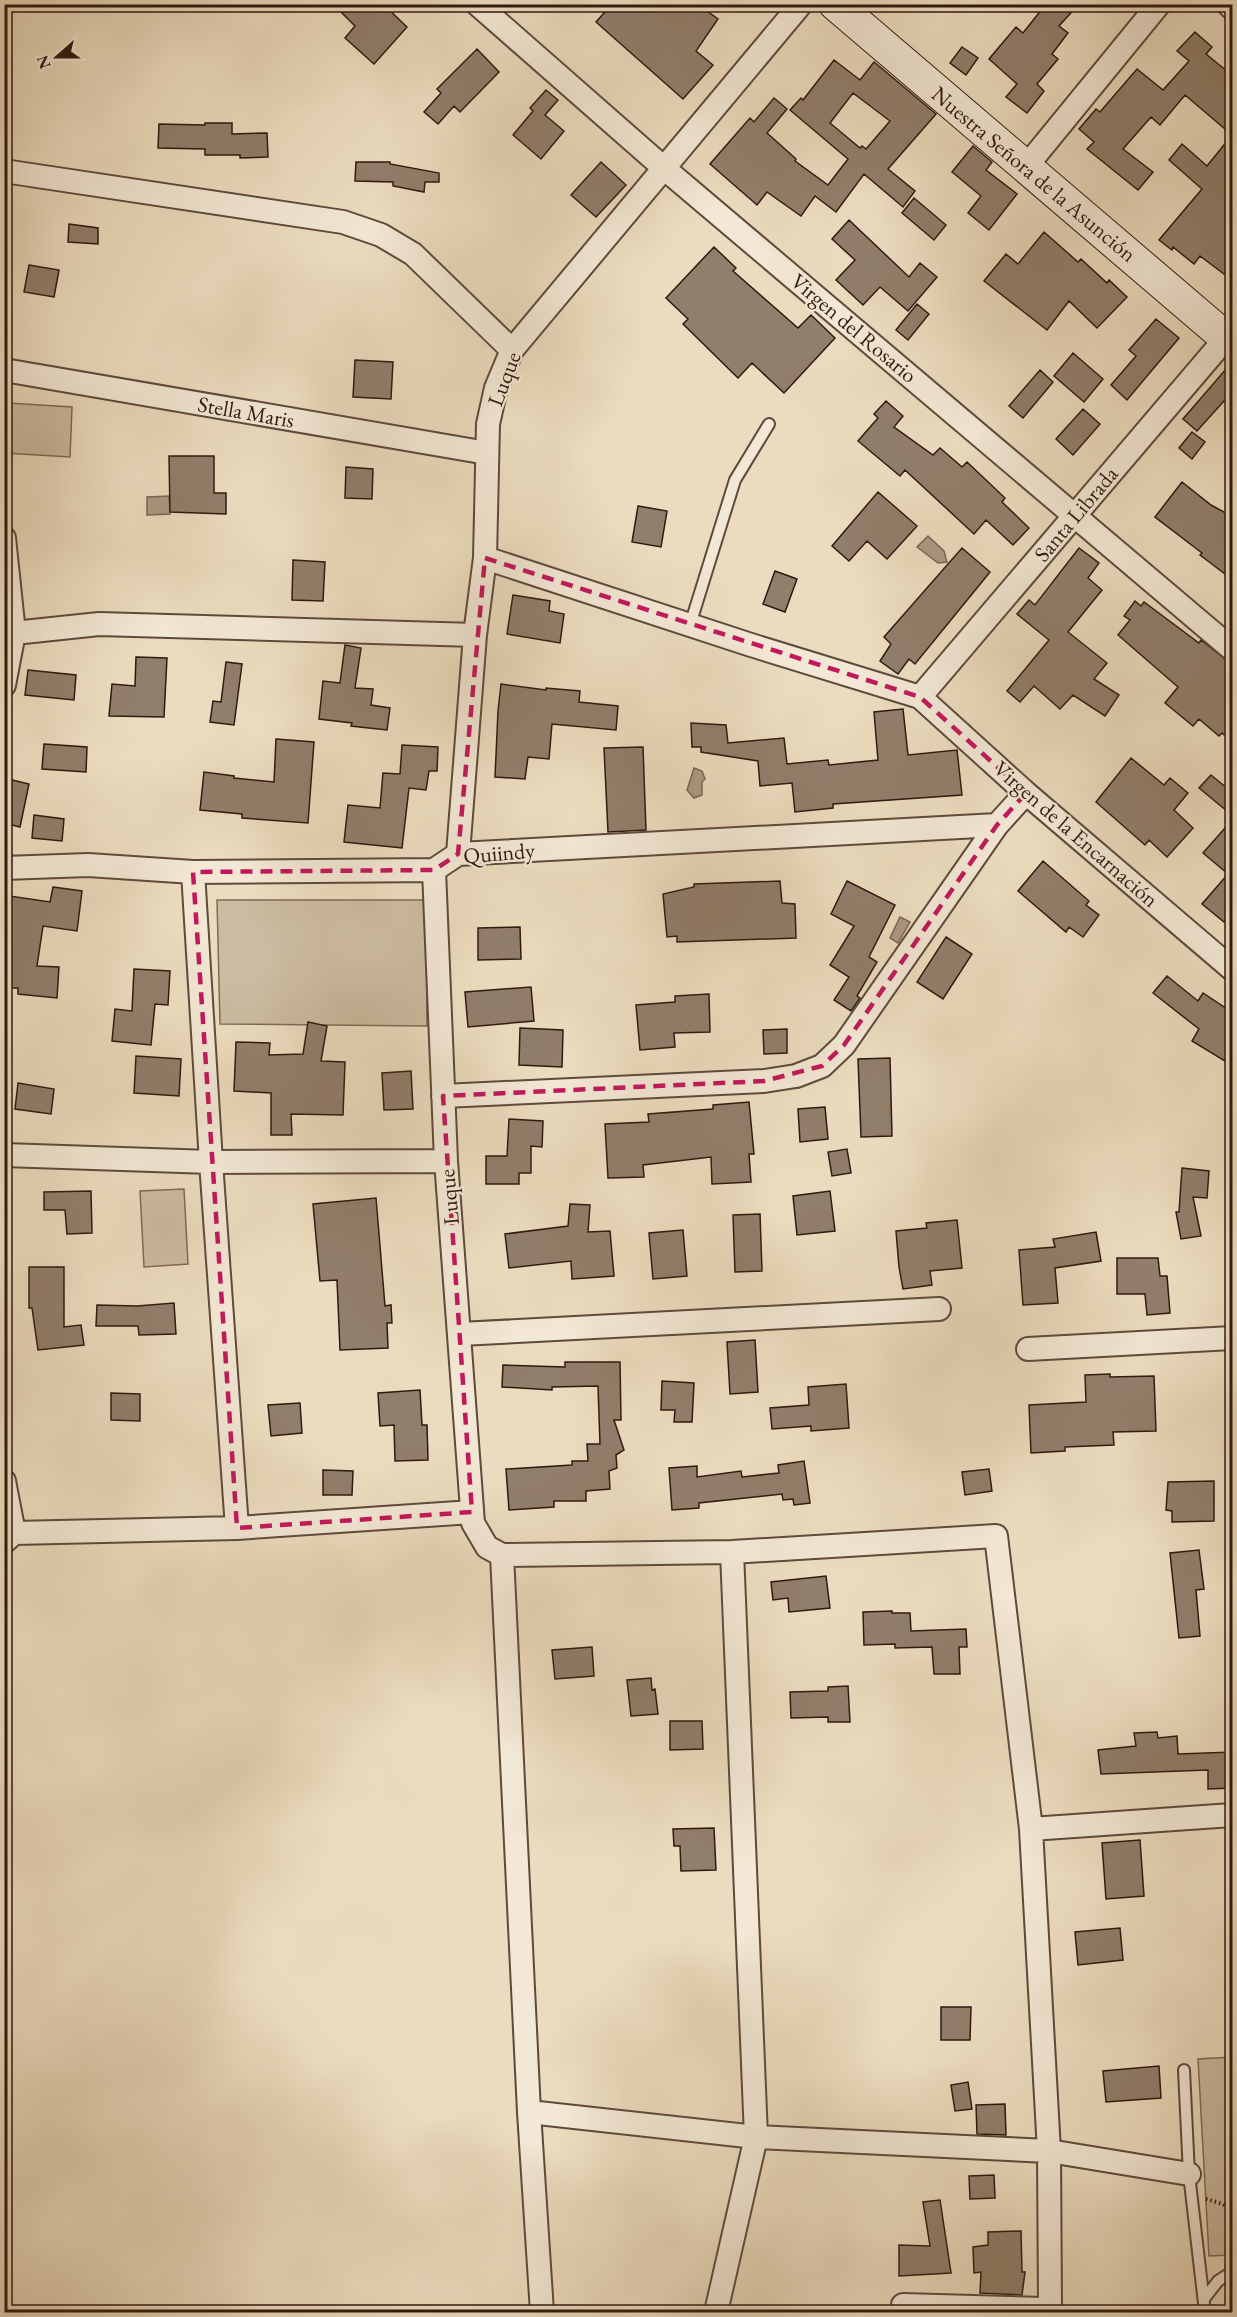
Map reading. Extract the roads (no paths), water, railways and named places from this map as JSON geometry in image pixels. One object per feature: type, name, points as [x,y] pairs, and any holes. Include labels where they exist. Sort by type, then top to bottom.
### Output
[{"type":"street","name":"Virgen del Rosario","points":[[477,4],[665,169],[1233,649]]},
{"type":"street","name":"Luque","points":[[458,854],[475,635],[485,558],[488,424],[496,388],[512,350],[801,4]]},
{"type":"street","name":"Nuestra Señora de la Asunción","points":[[836,4],[1025,168],[1230,338]]},
{"type":"street","points":[[1025,168],[1159,4]]},
{"type":"street","points":[[1228,4],[1233,8]]},
{"type":"street","points":[[4,171],[343,222],[381,235],[413,254],[512,350]]},
{"type":"street","name":"Santa Librada","points":[[920,697],[1230,338]]},
{"type":"street","name":"Stella Maris","points":[[4,370],[487,453]]},
{"type":"street","points":[[4,538],[14,633],[4,686]]},
{"type":"street","points":[[485,558],[920,697]]},
{"type":"street","points":[[14,633],[99,624],[475,635]]},
{"type":"street","name":"Virgen de la Encarnación","points":[[920,697],[1026,793],[1233,969]]},
{"type":"street","points":[[443,1095],[764,1081],[796,1076],[822,1066],[844,1045],[997,825],[1026,793]]},
{"type":"street","name":"Quiindy","points":[[4,868],[88,865],[193,872],[434,870],[458,854],[997,825]]},
{"type":"street","name":"Luque","points":[[434,870],[446,1161],[473,1518]]},
{"type":"street","points":[[193,872],[237,1528]]},
{"type":"street","points":[[4,1155],[211,1162],[446,1161]]},
{"type":"street","points":[[460,1334],[939,1308]]},
{"type":"street","points":[[1028,1349],[1233,1338]]},
{"type":"street","points":[[4,1481],[9,1537],[473,1518],[487,1547],[502,1555],[732,1552],[996,1536],[1031,1829],[1049,2151],[1050,2306],[1046,2309],[903,2305]]},
{"type":"street","points":[[716,2313],[756,2137],[732,1552]]},
{"type":"street","points":[[502,1555],[529,2112],[542,2313]]},
{"type":"street","points":[[1031,1829],[1233,1815]]},
{"type":"street","points":[[529,2112],[756,2137],[1049,2151],[1190,2183]]},
{"type":"lane","points":[[690,625],[735,480],[769,424]]},
{"type":"lane","points":[[1184,2070],[1190,2183],[1205,2313]]},
{"type":"lane","points":[[1204,2299],[1218,2281],[1233,2272]]}]
